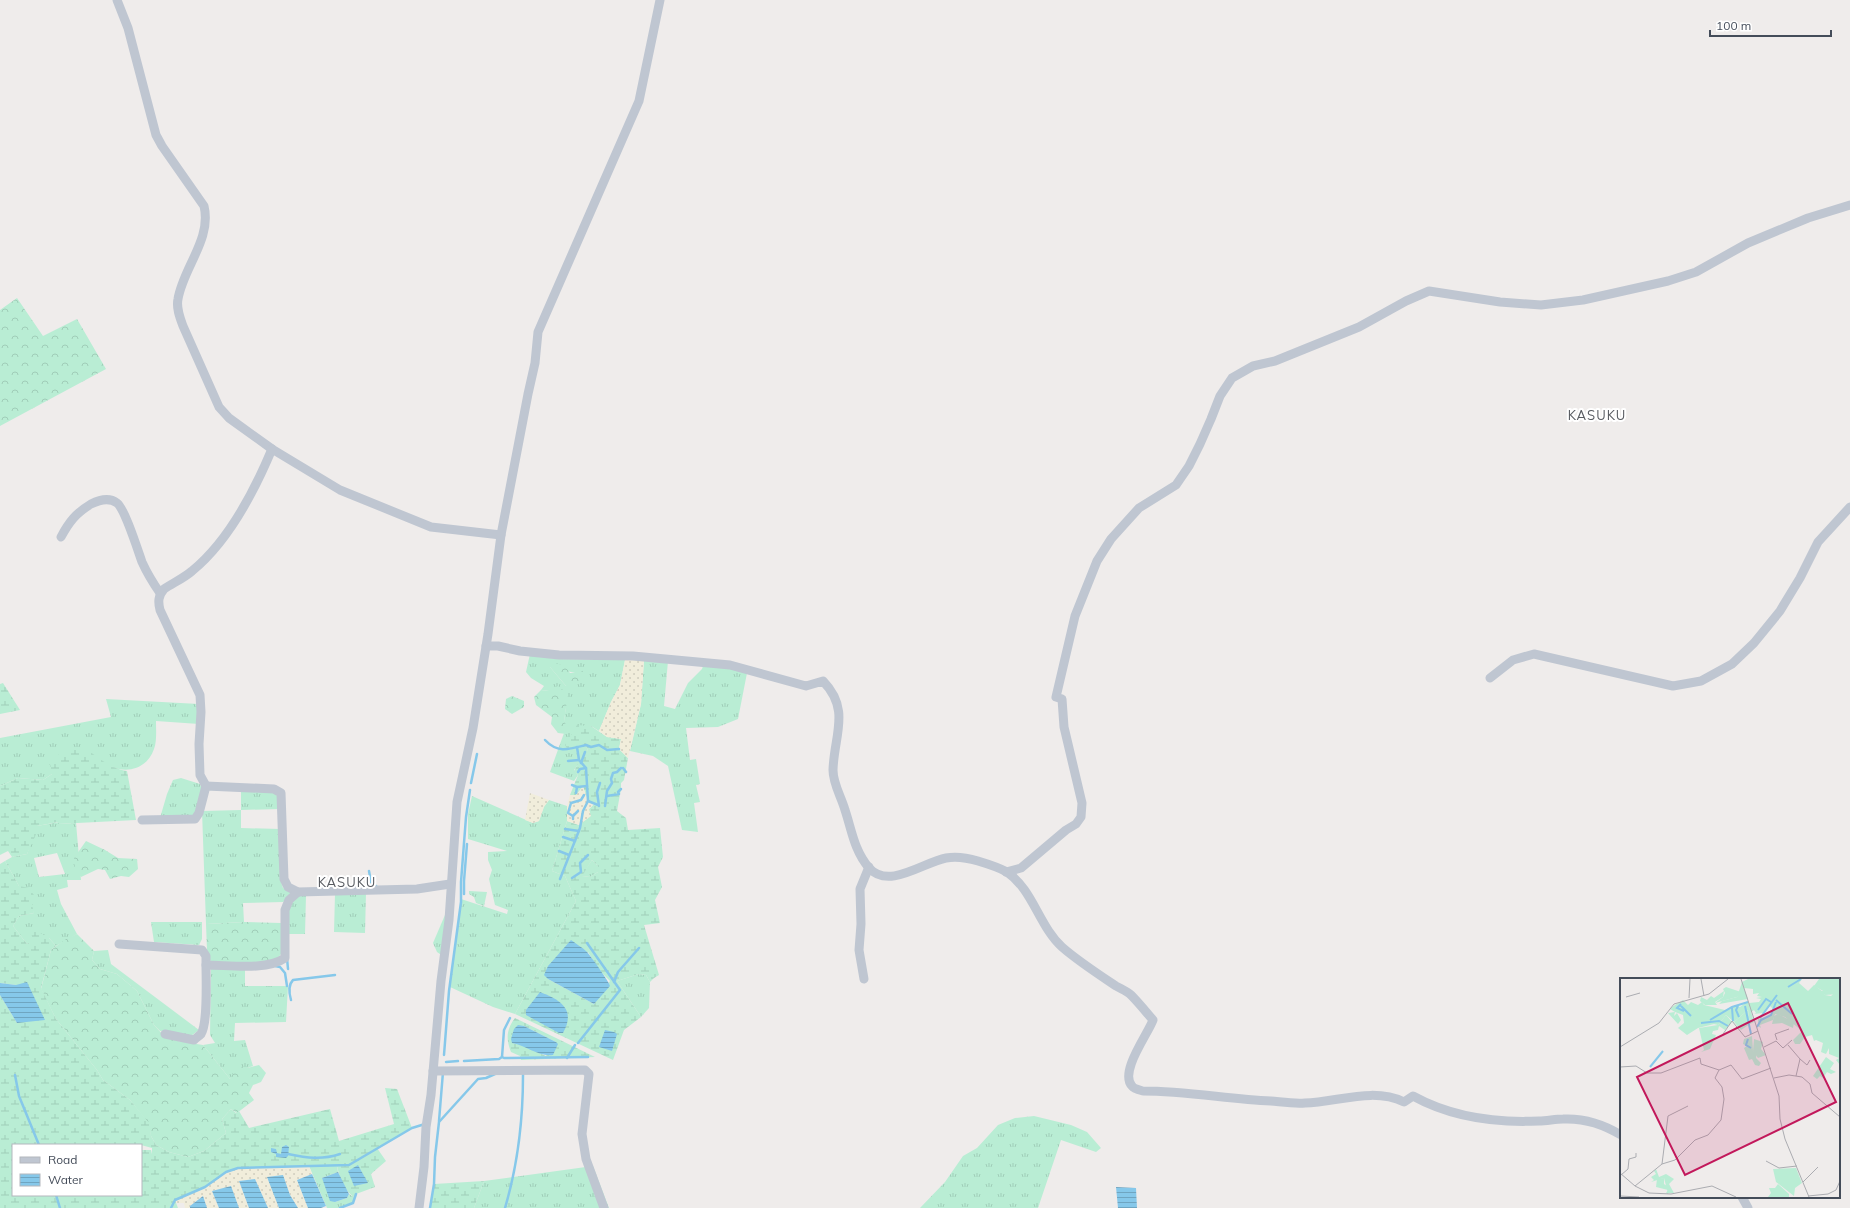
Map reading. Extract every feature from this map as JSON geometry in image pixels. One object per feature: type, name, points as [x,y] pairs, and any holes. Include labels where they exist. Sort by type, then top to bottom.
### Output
[{"type":"street","points":[[117,0],[128,28],[156,135],[188,184],[200,198],[206,212],[200,242],[177,300],[179,314],[220,407],[229,418],[272,449],[340,490],[430,527],[501,535]]},
{"type":"street","points":[[419,1208],[441,981],[449,920],[450,884],[454,858],[457,802],[473,728],[501,535],[528,394],[536,363],[538,332],[639,101],[660,0]]},
{"type":"street","points":[[1006,872],[1022,868],[1066,830],[1076,824],[1081,817],[1082,803],[1064,727],[1062,699],[1056,697],[1075,616],[1097,561],[1111,539],[1139,508],[1176,485],[1191,461],[1212,419],[1220,396],[1232,378],[1253,366],[1275,361],[1359,327],[1406,301],[1429,291],[1500,302],[1541,305],[1583,300],[1668,281],[1696,272],[1748,243],[1808,218],[1850,205]]},
{"type":"street","points":[[142,820],[196,819],[206,786],[200,775],[200,695],[160,610],[158,601],[160,593],[192,572],[223,536],[248,501],[272,449]]},
{"type":"street","points":[[61,537],[76,513],[104,499],[117,503],[123,511],[142,563],[160,593]]},
{"type":"street","points":[[1490,678],[1513,660],[1534,654],[1673,686],[1701,681],[1732,664],[1754,643],[1780,611],[1800,578],[1818,542],[1850,507]]},
{"type":"street","points":[[486,646],[498,646],[520,651],[559,655],[633,656],[730,665],[806,686],[823,682],[832,691],[840,712],[833,769],[834,779],[854,842],[869,867],[874,872],[882,876],[892,876],[916,870],[937,861],[953,857],[977,860],[1006,872],[1024,890],[1051,936],[1063,948],[1131,995],[1153,1020],[1141,1041],[1130,1066],[1128,1080],[1135,1088],[1143,1091],[1205,1095],[1248,1101],[1305,1103],[1365,1095],[1382,1096],[1404,1102],[1412,1096],[1428,1104],[1461,1115],[1503,1120],[1540,1121],[1580,1119],[1611,1129],[1620,1134]]},
{"type":"street","points":[[206,786],[274,789],[281,792],[284,879],[288,887],[298,892],[417,889],[450,884]]},
{"type":"street","points":[[864,979],[859,950],[861,924],[860,889],[869,867]]},
{"type":"street","points":[[1022,868],[1024,890]]},
{"type":"street","points":[[206,965],[267,965],[279,962],[285,958],[285,910],[289,900],[298,892]]},
{"type":"street","points":[[118,944],[202,950],[206,956],[205,1008],[203,1028],[200,1035],[194,1040],[165,1034]]},
{"type":"street","points":[[433,1071],[585,1070],[589,1074],[582,1134],[586,1159],[604,1208]]},
{"type":"street","points":[[1743,1198],[1748,1208]]},
{"type":"green space","points":[[17,298],[43,336],[77,319],[106,369],[0,426],[0,310]]},
{"type":"green space","points":[[530,654],[555,659],[625,660],[620,685],[599,731],[591,726],[568,750],[586,745],[588,751],[574,770],[578,775],[574,781],[550,772],[564,733],[566,734],[564,721],[566,706],[549,691],[541,690],[544,686],[531,678],[526,672]],"holes":[[[550,667],[575,673],[566,686]]]},
{"type":"green space","points":[[644,660],[668,661],[664,706],[675,709],[688,683],[702,669],[703,666],[729,668],[747,673],[738,719],[718,727],[686,728],[690,760],[696,759],[700,784],[696,785],[700,802],[694,803],[698,832],[682,830],[668,766],[653,756],[630,751],[641,704]]},
{"type":"green space","points":[[553,663],[564,665],[570,673],[575,673],[580,670],[585,672],[586,675],[580,677],[579,684],[566,686],[550,667]]},
{"type":"green space","points":[[3,683],[20,710],[0,714],[0,684]]},
{"type":"green space","points":[[558,686],[568,694],[564,721],[569,730],[566,734],[558,733],[551,724],[552,717],[536,705],[534,697],[541,690],[549,691]]},
{"type":"green space","points":[[512,696],[524,701],[524,707],[512,714],[505,709],[506,699]]},
{"type":"green space","points":[[106,699],[199,704],[199,724],[156,721],[156,739],[154,749],[147,761],[136,768],[123,770],[110,766],[52,774],[43,780],[18,778],[0,786],[0,738],[111,717]]},
{"type":"green space","points":[[577,725],[591,726],[607,737],[621,739],[619,749],[628,758],[624,780],[621,783],[617,811],[626,818],[628,830],[660,828],[663,857],[658,867],[662,887],[655,900],[660,923],[644,925],[659,975],[650,982],[646,975],[639,974],[617,981],[641,1017],[624,1030],[613,1060],[515,1014],[576,901],[565,876],[552,871],[567,821],[579,825],[589,809],[595,803],[588,801],[583,787],[576,796],[570,795],[578,775],[574,771],[579,762],[576,752],[588,751],[586,745],[568,750],[565,745]],"holes":[[[592,860],[598,866],[598,872],[590,877],[582,876]],[[588,952],[599,970],[610,981],[594,1004],[548,979]]]},
{"type":"green space","points":[[86,749],[110,766],[127,771],[136,820],[58,824],[58,822],[37,826],[38,830],[27,854],[12,857],[8,851],[0,855],[0,786],[18,778],[43,780],[52,774],[50,764],[62,751]]},
{"type":"green space","points":[[181,778],[200,784],[202,789],[194,816],[160,818],[173,780]]},
{"type":"green space","points":[[241,790],[276,792],[280,809],[241,810]]},
{"type":"green space","points":[[472,796],[533,823],[539,821],[544,806],[549,800],[567,806],[567,821],[552,871],[565,876],[576,901],[515,1014],[493,1007],[450,987],[461,899],[507,914],[508,910],[495,905],[489,879],[492,870],[488,860],[488,852],[507,851],[468,839],[468,814]]},
{"type":"green space","points":[[241,810],[241,828],[280,829],[280,879],[283,888],[293,893],[283,902],[243,903],[244,922],[206,924],[202,811]]},
{"type":"green space","points":[[59,822],[59,824],[76,823],[81,880],[67,880],[68,887],[57,890],[61,904],[77,934],[56,946],[49,938],[27,944],[13,926],[19,916],[34,913],[5,861],[12,857],[27,854],[37,826]],"holes":[[[57,853],[65,874],[39,877],[34,858]]]},
{"type":"green space","points":[[86,841],[118,858],[137,859],[138,869],[129,877],[121,876],[110,879],[105,870],[98,869],[81,877],[75,870],[74,858]]},
{"type":"green space","points":[[592,860],[598,866],[598,872],[590,877],[581,876]]},
{"type":"green space","points":[[5,861],[19,886],[29,888],[36,898],[32,904],[34,913],[19,916],[13,926],[27,944],[33,941],[31,932],[35,930],[49,938],[56,946],[51,950],[41,988],[56,1019],[97,1070],[103,1080],[130,1100],[150,1124],[151,1136],[156,1145],[169,1152],[188,1157],[204,1151],[226,1133],[222,1119],[231,1109],[236,1113],[239,1111],[249,1128],[330,1109],[339,1141],[394,1124],[385,1088],[397,1089],[412,1128],[377,1148],[386,1161],[371,1174],[375,1187],[356,1194],[355,1198],[345,1188],[337,1166],[238,1168],[226,1172],[205,1187],[175,1200],[178,1208],[0,1208],[0,995],[17,1023],[16,985],[0,983],[0,864]]},
{"type":"green space","points":[[469,891],[487,892],[484,906],[476,903],[474,897],[469,894]]},
{"type":"green space","points":[[366,893],[365,933],[334,932],[335,894]]},
{"type":"green space","points":[[298,896],[306,896],[305,934],[288,934],[289,908]]},
{"type":"green space","points":[[445,915],[447,959],[437,952],[433,943]]},
{"type":"green space","points":[[151,922],[202,922],[202,939],[199,945],[154,942]]},
{"type":"green space","points":[[244,922],[281,923],[281,954],[277,959],[265,962],[211,963],[207,950],[206,924]]},
{"type":"green space","points":[[77,934],[94,951],[92,960],[100,969],[117,974],[137,991],[154,1025],[165,1037],[178,1041],[203,1045],[230,1079],[238,1065],[247,1068],[259,1065],[266,1073],[261,1082],[253,1085],[249,1093],[254,1100],[237,1113],[231,1109],[222,1119],[226,1133],[204,1151],[188,1157],[169,1152],[156,1145],[151,1136],[149,1124],[130,1100],[103,1080],[97,1070],[56,1019],[41,989],[51,950],[66,939]]},
{"type":"green space","points":[[108,950],[111,964],[199,1030],[191,1036],[160,1031],[154,1025],[137,991],[117,974],[100,969],[92,960],[94,951]]},
{"type":"green space","points":[[211,968],[245,969],[245,986],[288,986],[286,1022],[235,1023],[234,1041],[245,1040],[253,1066],[247,1068],[230,1079],[203,1045],[215,1043],[210,1035]]},
{"type":"green space","points":[[639,974],[646,975],[650,982],[649,1008],[641,1017],[617,981]]},
{"type":"green space","points":[[515,1018],[595,1057],[521,1060],[520,1056],[511,1052],[508,1043],[508,1031]],"holes":[[[524,1026],[556,1042],[546,1056],[522,1045],[513,1043]]]},
{"type":"green space","points":[[1034,1116],[1071,1125],[1087,1132],[1101,1148],[1096,1152],[1061,1140],[1038,1208],[920,1208],[945,1182],[963,1156],[977,1148],[998,1125],[1015,1118]]},
{"type":"green space","points":[[309,1166],[337,1166],[338,1172],[322,1178],[335,1202],[347,1198],[349,1194],[355,1198],[353,1203],[340,1208],[327,1208]]},
{"type":"green space","points":[[593,1166],[609,1208],[474,1208],[484,1181]]},
{"type":"green space","points":[[484,1181],[474,1208],[430,1208],[434,1184]]},
{"type":"sand","points":[[625,660],[644,660],[641,704],[628,758],[619,749],[621,739],[607,737],[599,731],[620,685]]},
{"type":"sand","points":[[583,786],[588,801],[595,803],[589,809],[591,816],[579,825],[567,821],[567,806],[570,795],[576,795]]},
{"type":"sand","points":[[530,793],[549,800],[544,807],[539,821],[533,823],[525,820]]},
{"type":"sand","points":[[309,1166],[312,1174],[297,1180],[308,1208],[298,1208],[290,1195],[283,1175],[276,1200],[279,1208],[268,1208],[255,1179],[239,1181],[249,1208],[239,1208],[230,1187],[212,1191],[219,1208],[207,1208],[203,1196],[190,1206],[190,1208],[185,1208],[184,1203],[177,1203],[175,1200],[205,1187],[226,1172],[238,1168]]},
{"type":"water","points":[[571,940],[587,952],[596,963],[610,986],[594,1004],[548,979],[544,975],[548,966]]},
{"type":"water","points":[[27,982],[45,1020],[17,1023],[0,995],[0,983],[16,985]]},
{"type":"water","points":[[540,992],[560,1002],[567,1012],[567,1025],[563,1033],[559,1033],[526,1015],[526,1010]]},
{"type":"water","points":[[518,1025],[524,1026],[556,1042],[558,1044],[553,1055],[538,1053],[512,1043],[511,1039],[514,1029]]},
{"type":"water","points":[[605,1030],[617,1034],[612,1051],[599,1047]]},
{"type":"water","points":[[286,1145],[289,1147],[288,1156],[286,1158],[276,1157],[276,1154],[271,1152],[271,1148],[276,1149],[277,1153],[281,1154],[282,1147]]},
{"type":"water","points":[[358,1165],[368,1183],[354,1186],[348,1171]]},
{"type":"water","points":[[338,1172],[349,1194],[347,1198],[335,1202],[330,1201],[322,1178]]},
{"type":"water","points":[[312,1174],[326,1206],[321,1208],[308,1208],[297,1180]]},
{"type":"water","points":[[283,1175],[290,1195],[298,1208],[279,1208],[267,1177]]},
{"type":"water","points":[[255,1179],[268,1208],[249,1208],[239,1181]]},
{"type":"water","points":[[231,1186],[239,1208],[219,1208],[212,1191]]},
{"type":"water","points":[[1116,1187],[1136,1188],[1137,1208],[1118,1208]]},
{"type":"water","points":[[203,1196],[207,1208],[190,1208],[190,1206]]},
{"type":"waterway","points":[[545,740],[559,749],[569,749],[586,745],[591,747],[599,745],[607,750],[619,749]]},
{"type":"waterway","points":[[560,879],[580,828],[583,811],[588,801],[586,768],[579,760],[577,747]]},
{"type":"waterway","points":[[581,763],[585,752]]},
{"type":"waterway","points":[[471,783],[477,754]]},
{"type":"waterway","points":[[568,761],[579,760]]},
{"type":"waterway","points":[[578,772],[580,769],[586,768]]},
{"type":"waterway","points":[[605,806],[607,791],[612,783],[611,779],[613,773],[617,772],[621,768]]},
{"type":"waterway","points":[[623,768],[626,772]]},
{"type":"waterway","points":[[599,806],[597,792],[600,783]]},
{"type":"waterway","points":[[572,785],[577,787],[587,786]]},
{"type":"waterway","points":[[576,793],[577,787]]},
{"type":"waterway","points":[[607,796],[619,794],[618,792],[621,789]]},
{"type":"waterway","points":[[444,1055],[449,991],[461,902],[466,817],[470,790]]},
{"type":"waterway","points":[[573,816],[568,813],[571,803],[581,800],[584,795]]},
{"type":"waterway","points":[[588,801],[598,805]]},
{"type":"waterway","points":[[573,819],[573,816],[578,811]]},
{"type":"waterway","points":[[565,829],[579,831]]},
{"type":"waterway","points":[[563,837],[575,841]]},
{"type":"waterway","points":[[464,894],[467,844]]},
{"type":"waterway","points":[[559,851],[569,855]]},
{"type":"waterway","points":[[572,878],[581,872],[580,863],[588,855]]},
{"type":"waterway","points":[[369,871],[371,882],[377,887]]},
{"type":"waterway","points":[[578,1043],[620,990],[587,943]]},
{"type":"waterway","points":[[614,982],[618,972],[639,948]]},
{"type":"waterway","points":[[287,958],[288,969]]},
{"type":"waterway","points":[[275,966],[280,967],[285,973],[287,986]]},
{"type":"waterway","points":[[291,1000],[289,989],[293,980],[335,975]]},
{"type":"waterway","points":[[502,1057],[504,1030],[510,1018]]},
{"type":"waterway","points":[[567,1058],[575,1045]]},
{"type":"waterway","points":[[464,1061],[499,1059],[502,1057],[588,1057]]},
{"type":"waterway","points":[[446,1062],[458,1061]]},
{"type":"waterway","points":[[439,1121],[443,1072]]},
{"type":"waterway","points":[[430,1208],[434,1184],[439,1122],[478,1079],[486,1078],[495,1074]]},
{"type":"waterway","points":[[15,1075],[19,1096],[39,1144]]},
{"type":"waterway","points":[[505,1208],[510,1192],[519,1142],[523,1075]]},
{"type":"waterway","points":[[171,1208],[175,1200],[205,1187],[226,1172],[238,1168],[349,1165],[412,1128],[425,1124]]},
{"type":"waterway","points":[[288,1154],[314,1158],[340,1154]]},
{"type":"waterway","points":[[340,1208],[353,1203],[356,1194]]},
{"type":"waterway","points":[[56,1196],[60,1208]]},
{"type":"district","name":"KASUKU","points":[[1597,415]]},
{"type":"district","name":"KASUKU","points":[[347,882]]}]
